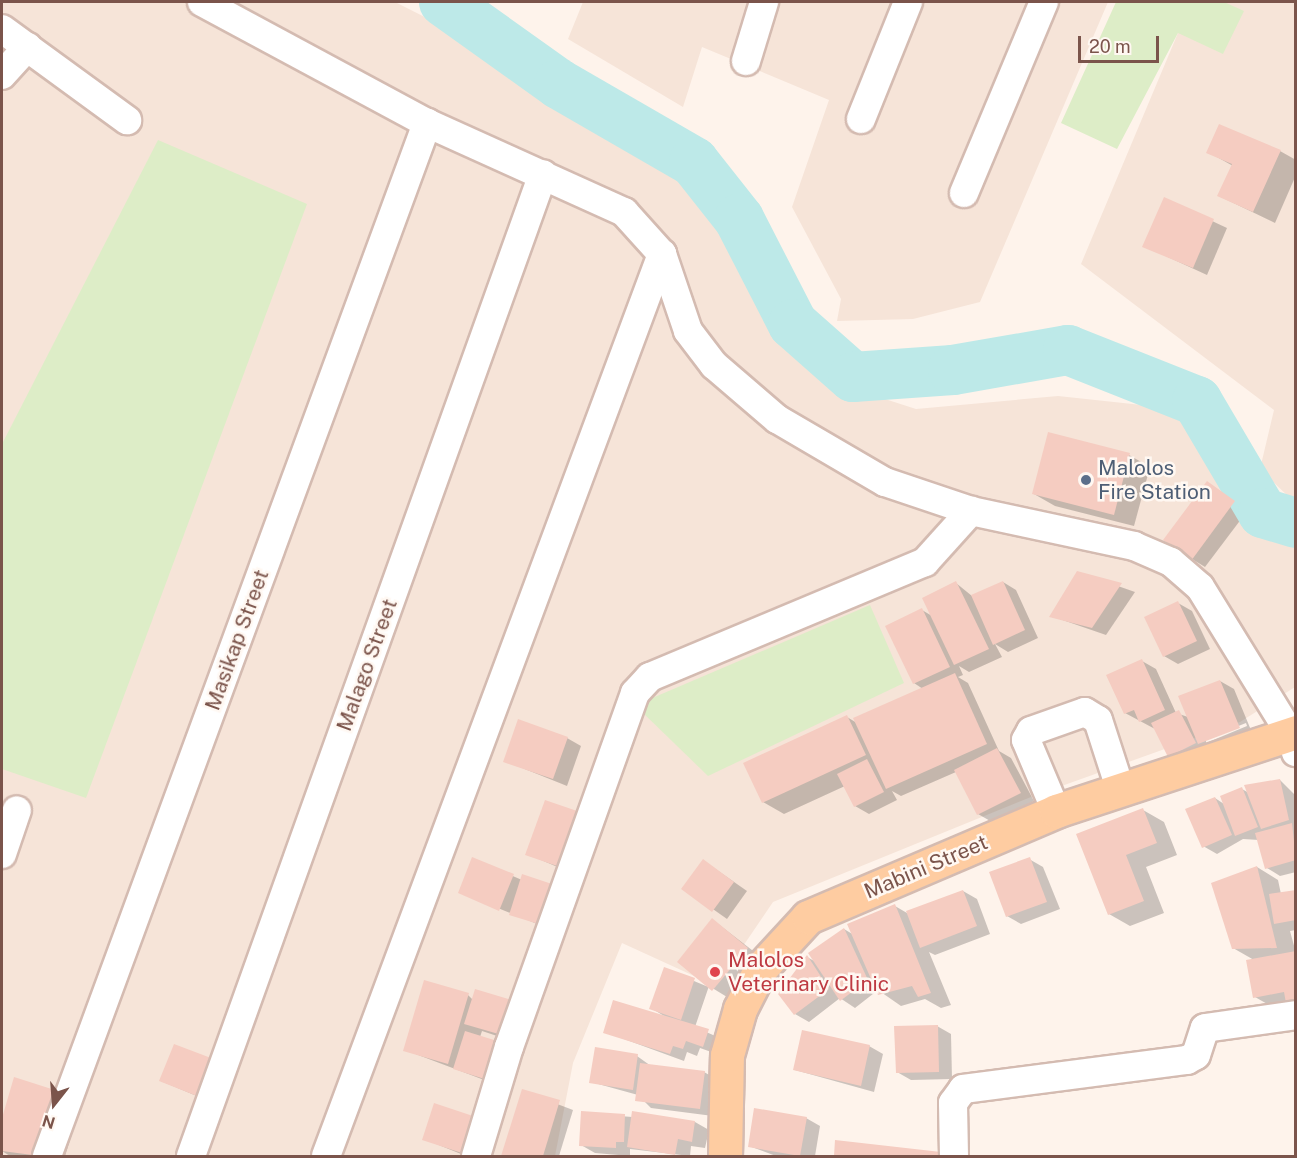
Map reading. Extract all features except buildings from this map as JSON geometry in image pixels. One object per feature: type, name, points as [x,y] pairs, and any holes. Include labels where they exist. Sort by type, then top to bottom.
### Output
[{"type":"main road","name":"Mabini Street","points":[[725,1156],[727,1055],[740,1009],[761,968],[808,917],[1056,811],[1294,740]]},
{"type":"street","points":[[202,2],[427,123],[624,212],[662,254],[688,331],[714,366],[777,419],[885,482],[971,510],[1134,546],[1171,562],[1200,587],[1294,740]]},
{"type":"street","points":[[746,61],[764,2]]},
{"type":"street","points":[[861,119],[908,2]]},
{"type":"street","points":[[964,193],[1044,2]]},
{"type":"street","points":[[2,29],[127,120]]},
{"type":"street","points":[[2,75],[27,47]]},
{"type":"street","name":"Masikap Street","points":[[47,1156],[427,123]]},
{"type":"street","name":"Malago Street","points":[[191,1156],[543,174]]},
{"type":"street","points":[[326,1156],[662,254]]},
{"type":"street","points":[[476,1156],[509,1047],[635,693],[650,677],[925,562],[971,510]]},
{"type":"street","points":[[1056,811],[1026,740],[1031,731],[1085,712],[1098,720],[1121,791]]},
{"type":"street","points":[[2,854],[17,810]]},
{"type":"street","points":[[954,1156],[953,1103],[963,1089],[1187,1060],[1196,1054],[1205,1028],[1296,1015]]},
{"type":"shaded area","points":[[2,2],[395,2],[712,162],[763,249],[782,327],[857,390],[916,409],[1058,396],[1179,409],[1268,495],[1295,513],[1295,687],[1240,722],[1031,797],[773,902],[716,986],[622,943],[573,1063],[555,1156],[2,1156]]},
{"type":"shaded area","points":[[583,2],[1108,2],[980,302],[913,319],[837,321],[841,299],[792,207],[829,100],[702,47],[683,107],[568,39]]},
{"type":"shaded area","points":[[1191,2],[1295,2],[1295,503],[1260,469],[1274,410],[1081,264]]},
{"type":"green space","points":[[1116,2],[1224,2],[1244,11],[1223,54],[1178,33],[1117,149],[1061,123]]},
{"type":"green space","points":[[158,140],[307,204],[86,798],[2,769],[2,444]]},
{"type":"green space","points":[[870,605],[904,683],[708,776],[642,712],[650,699]]},
{"type":"waterway","points":[[444,2],[559,84],[694,162],[739,219],[793,324],[853,377],[953,370],[1068,350],[1197,401],[1263,513],[1296,523]]},
{"type":"place","name":"Malolos Fire Station","points":[[1086,480]]},
{"type":"place","name":"Malolos Veterinary Clinic","points":[[715,972]]}]
